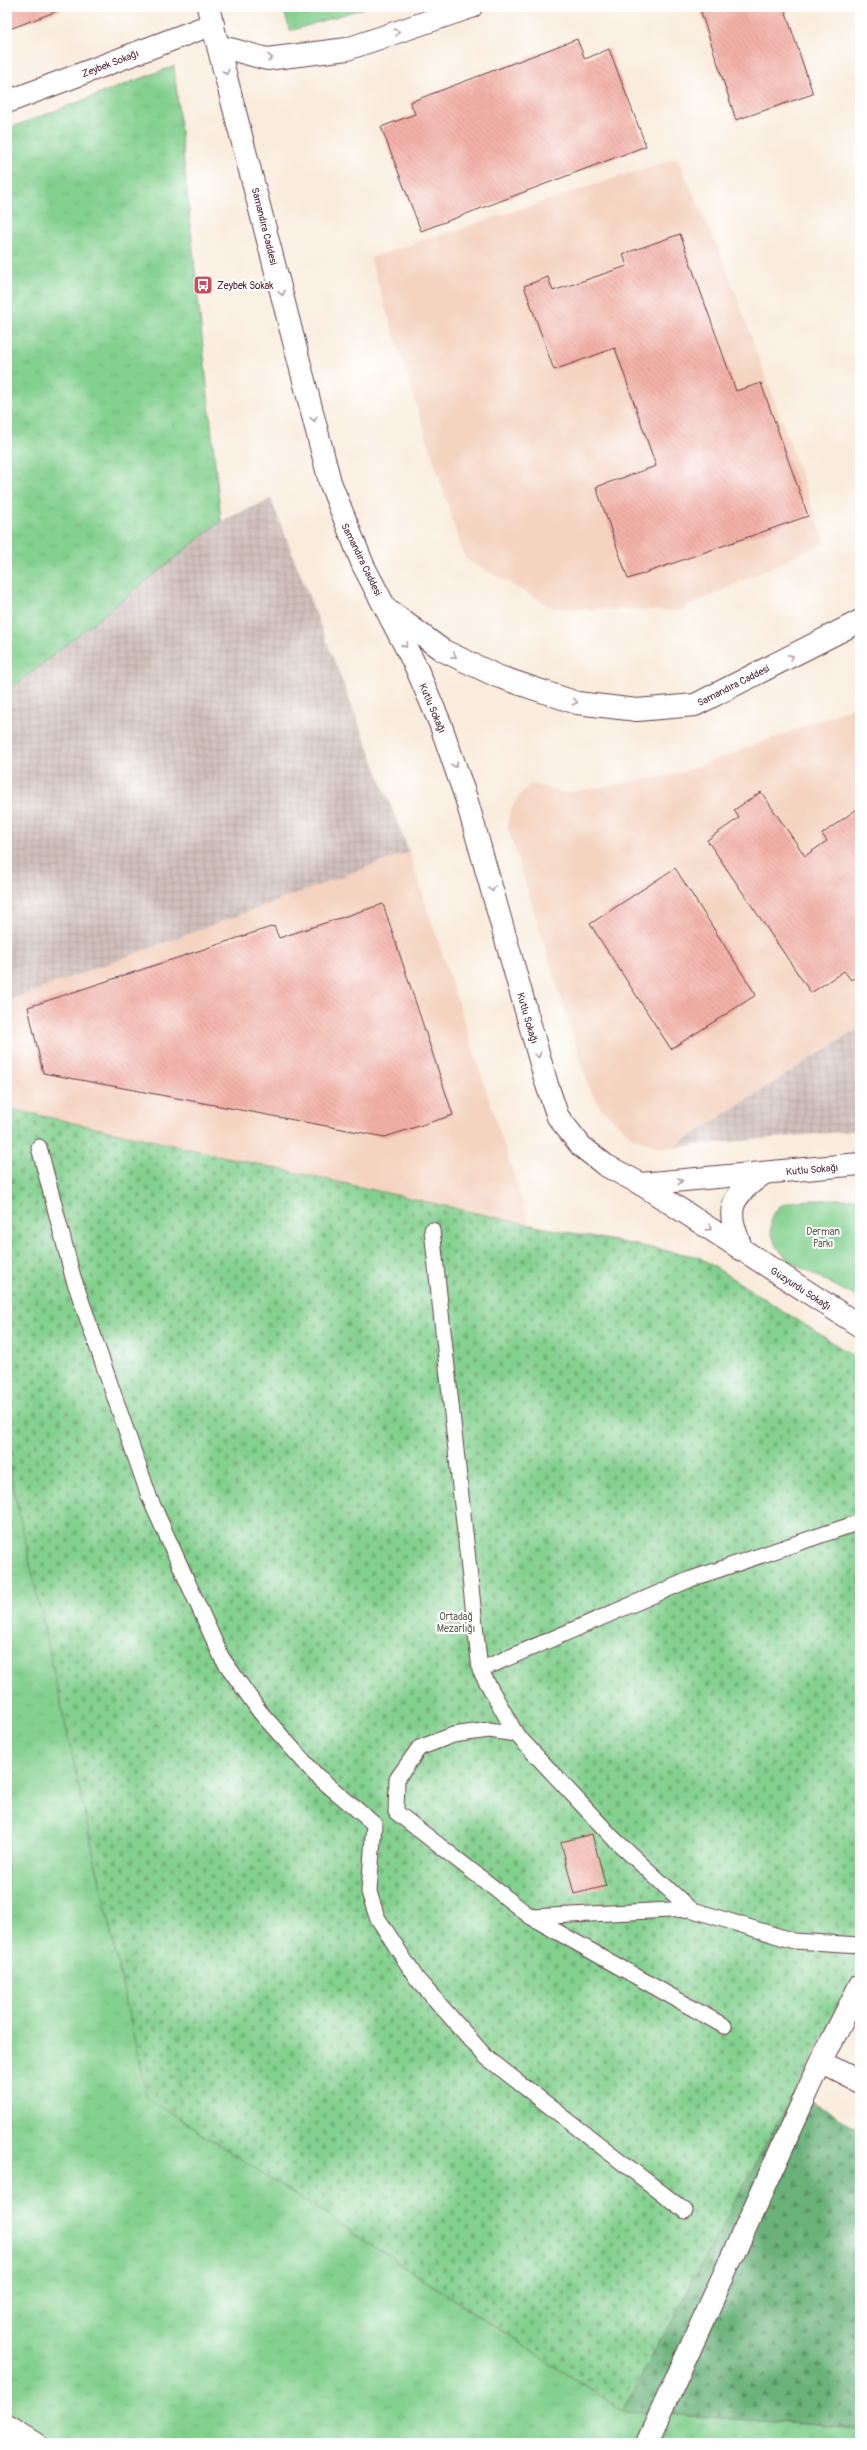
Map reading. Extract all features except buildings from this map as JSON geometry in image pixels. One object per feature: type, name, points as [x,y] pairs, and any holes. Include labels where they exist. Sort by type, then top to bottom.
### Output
[{"type":"main road","points":[[219,46],[267,59],[347,48],[471,7]]},
{"type":"main road","name":"Samandıra Caddesi","points":[[211,16],[330,482],[348,532],[388,610],[442,650],[497,676],[577,703],[637,710],[695,706],[860,621]]},
{"type":"main road","name":"Zeybek Sokağı","points":[[7,102],[211,16]]},
{"type":"main road","name":"Kutlu Sokağı","points":[[388,610],[440,723],[464,792],[546,1085],[558,1117],[581,1146],[605,1165],[641,1184],[860,1164]]},
{"type":"main road","points":[[742,1250],[732,1224],[733,1204],[744,1188],[764,1173]]},
{"type":"main road","name":"Güzyurdu Sokağı","points":[[641,1184],[860,1326]]},
{"type":"main road","points":[[647,2443],[821,2062],[860,1985]]},
{"type":"main road","points":[[821,2062],[860,2082]]},
{"type":"main road","points":[[7,2426],[35,2443]]},
{"type":"lane","points":[[39,1147],[73,1277],[150,1499],[222,1658],[260,1712],[316,1775],[374,1824]]},
{"type":"lane","points":[[432,1230],[480,1670],[516,1734],[614,1839],[690,1909]]},
{"type":"lane","points":[[480,1670],[692,1578],[860,1522]]},
{"type":"lane","points":[[396,1812],[397,1779],[419,1748],[453,1735],[490,1730],[516,1734]]},
{"type":"lane","points":[[374,1824],[396,1812]]},
{"type":"lane","points":[[396,1812],[531,1917],[724,2026]]},
{"type":"lane","points":[[374,1824],[369,1892],[377,1917],[416,1979],[486,2057],[686,2211]]},
{"type":"lane","points":[[531,1917],[690,1909],[794,1941],[860,1944]]},
{"type":"shaded area","points":[[677,158],[725,264],[825,542],[678,611],[554,608],[465,559],[370,258]]},
{"type":"shaded area","points":[[271,499],[409,852],[7,1001],[7,693],[221,521]]},
{"type":"shaded area","points":[[860,705],[860,1027],[674,1147],[658,1147],[632,1137],[601,1108],[590,1091],[508,828],[510,811],[520,794],[531,784],[565,793],[678,774]]},
{"type":"shaded area","points":[[409,852],[530,1225],[7,1108],[7,1001]]},
{"type":"shaded area","points":[[860,1027],[860,1130],[674,1147]]},
{"type":"green space","points":[[283,7],[367,7],[290,31]]},
{"type":"green space","points":[[174,66],[221,521],[7,692],[7,129]]},
{"type":"green space","name":"Ortadağ Mezarlığı","points":[[7,1108],[530,1225],[699,1257],[860,1360],[860,1968],[623,2411],[147,2097],[7,1458]]},
{"type":"green space","name":"Derman Parkı","points":[[860,1198],[860,1299],[789,1261],[777,1248],[771,1232],[771,1217],[780,1206],[794,1201]]},
{"type":"green space","points":[[7,1458],[147,2097],[623,2411],[860,2428],[860,2443],[7,2443]]},
{"type":"green space","points":[[794,2091],[860,2130],[860,2428],[623,2411]]},
{"type":"place","name":"Zeybek Sokak","points":[[203,285]]}]
